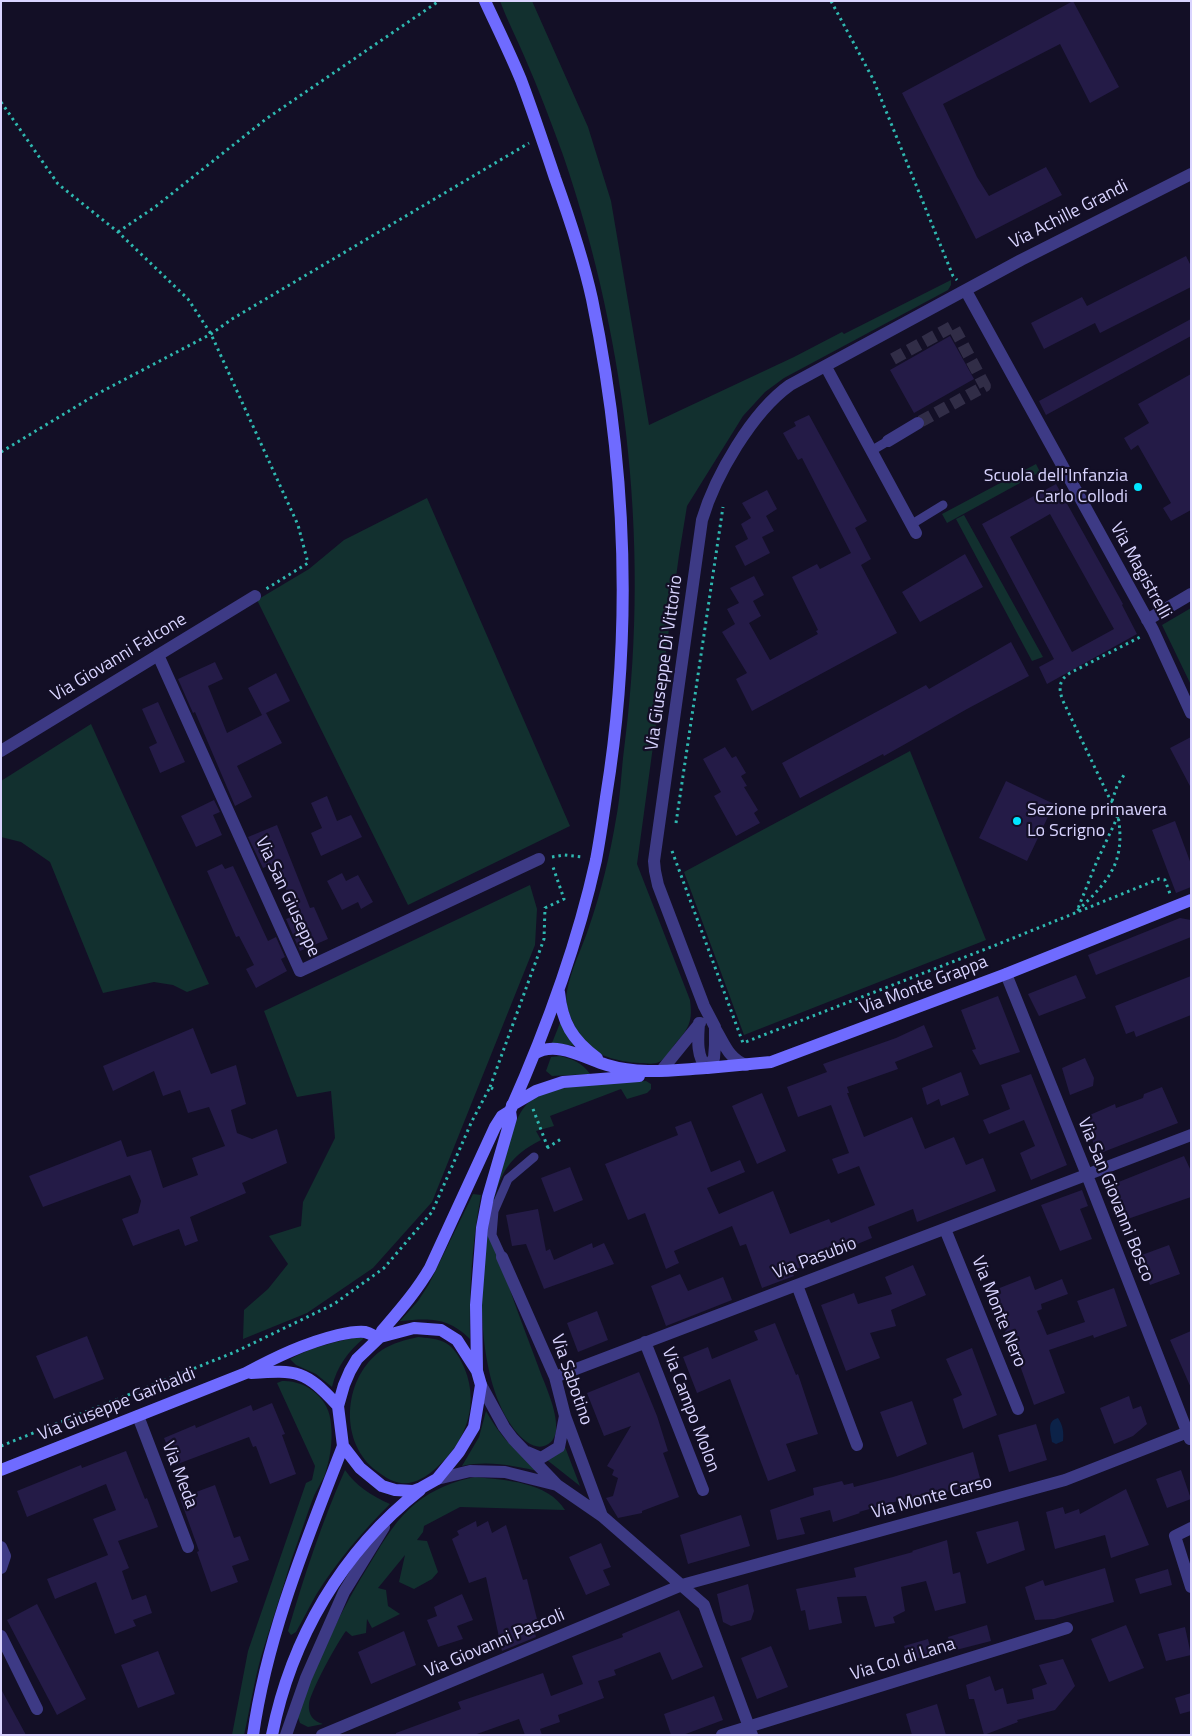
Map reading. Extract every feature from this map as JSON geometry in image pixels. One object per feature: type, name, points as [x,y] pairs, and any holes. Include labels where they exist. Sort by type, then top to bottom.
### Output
[{"type":"main road","points":[[272,1735],[277,1708],[293,1660],[311,1622],[341,1570],[396,1509],[431,1482],[459,1452],[474,1427],[481,1385],[478,1371],[476,1305],[482,1228],[488,1197],[511,1118],[511,1108],[534,1054],[572,950],[596,858],[619,703],[623,624],[623,550],[617,464],[606,374],[591,296],[570,220],[520,79],[485,1]]},
{"type":"main road","name":"Via Monte Grappa","points":[[534,1054],[545,1049],[558,1050],[571,1052],[608,1065],[629,1069],[661,1071],[771,1062],[1006,974],[1191,900]]},
{"type":"main road","name":"Via Monte Grappa","points":[[559,987],[563,1016],[568,1028],[588,1052],[608,1065]]},
{"type":"main road","name":"Via Monte Grappa","points":[[511,1108],[536,1091],[563,1082],[650,1075],[661,1071]]},
{"type":"main road","points":[[380,1338],[382,1332],[421,1285],[495,1126],[511,1108]]},
{"type":"main road","points":[[253,1735],[258,1704],[272,1648],[306,1542],[343,1446],[338,1406],[350,1371],[357,1359],[380,1338],[414,1328],[441,1330],[457,1340],[478,1371]]},
{"type":"main road","name":"Via Giuseppe Garibaldi","points":[[1,1470],[246,1373],[275,1357],[314,1341],[349,1333],[363,1332],[371,1333],[380,1338]]},
{"type":"main road","name":"Via Giuseppe Garibaldi","points":[[246,1373],[282,1371],[305,1376],[321,1387],[338,1406]]},
{"type":"main road","points":[[343,1446],[360,1468],[382,1486],[395,1490],[413,1491],[431,1482]]},
{"type":"street","name":"Via Achille Grandi","points":[[966,291],[1021,260],[1191,174]]},
{"type":"street","name":"Via Giuseppe Di Vittorio","points":[[746,1065],[736,1062],[732,1057],[704,1006],[658,885],[654,866],[702,520],[709,497],[744,435],[757,416],[781,392],[966,291]]},
{"type":"street","name":"Via Magistrelli","points":[[966,291],[1150,625],[1191,713]]},
{"type":"street","points":[[826,367],[912,525]]},
{"type":"street","points":[[888,441],[918,423]]},
{"type":"street","points":[[1150,625],[1191,594]]},
{"type":"street","name":"Via Giovanni Falcone","points":[[1,751],[255,596]]},
{"type":"street","name":"Via San Giuseppe","points":[[158,655],[300,971],[545,858]]},
{"type":"street","name":"Via San Giovanni Bosco","points":[[1006,974],[1087,1174],[1189,1436]]},
{"type":"street","points":[[704,1006],[700,1023],[699,1051],[706,1068]]},
{"type":"street","points":[[661,1071],[700,1023]]},
{"type":"street","name":"Via Giuseppe Di Vittorio","points":[[706,1068],[714,1058],[715,1028]]},
{"type":"street","name":"Via Pasubio","points":[[555,1376],[1087,1174],[1189,1140]]},
{"type":"street","name":"Via Monte Nero","points":[[945,1229],[1018,1409]]},
{"type":"street","name":"Via Sabotino","points":[[502,1257],[555,1376],[565,1416],[602,1516]]},
{"type":"street","points":[[797,1285],[857,1445]]},
{"type":"street","name":"Via Campo Molon","points":[[645,1342],[703,1490]]},
{"type":"street","points":[[481,1385],[504,1427],[524,1451],[557,1484]]},
{"type":"street","name":"Via Meda","points":[[138,1416],[188,1548]]},
{"type":"street","points":[[524,1451],[541,1458],[559,1448],[565,1416]]},
{"type":"street","name":"Via Monte Carso","points":[[682,1585],[1065,1480],[1189,1436]]},
{"type":"street","points":[[431,1482],[470,1471],[505,1472],[557,1484]]},
{"type":"street","name":"Via Sabotino","points":[[557,1484],[602,1516],[704,1604],[750,1730]]},
{"type":"street","points":[[286,1735],[306,1678],[344,1592],[396,1509]]},
{"type":"street","points":[[1191,1528],[1175,1536],[1191,1587]]},
{"type":"street","points":[[1,1547],[5,1556],[1,1568]]},
{"type":"street","name":"Via Giovanni Pascoli","points":[[322,1735],[682,1585]]},
{"type":"street","name":"Via Col di Lana","points":[[722,1735],[750,1730],[1067,1628]]},
{"type":"street","points":[[1,1636],[37,1709]]},
{"type":"lane","points":[[871,450],[888,441]]},
{"type":"lane","points":[[912,525],[943,505]]},
{"type":"lane","points":[[502,1257],[492,1235],[494,1212],[508,1179],[534,1157]]},
{"type":"path","points":[[118,232],[155,207],[266,119],[439,1]]},
{"type":"path","points":[[831,1],[873,79],[953,276],[966,291]]},
{"type":"path","points":[[1,102],[58,184],[118,232],[188,299],[211,334],[298,524],[308,563],[255,596]]},
{"type":"path","points":[[1,452],[97,394],[211,334],[232,319],[541,136]]},
{"type":"path","points":[[676,824],[724,506]]},
{"type":"path","points":[[1077,911],[1101,888],[1116,863],[1121,832],[1118,816],[1112,801],[1060,694],[1060,685],[1063,678],[1070,673],[1150,625]]},
{"type":"path","points":[[1112,801],[1117,786],[1124,775]]},
{"type":"path","points":[[1077,911],[1118,816]]},
{"type":"path","points":[[673,843],[672,853],[743,1043],[996,945],[1159,878],[1165,880],[1175,906]]},
{"type":"path","points":[[1,1446],[235,1352],[334,1304],[384,1268],[432,1212],[472,1121],[491,1088],[544,939],[545,908],[564,899],[545,858],[564,855],[596,858]]},
{"type":"path","points":[[530,1105],[533,1108],[548,1148]]},
{"type":"path","points":[[534,1157],[561,1139]]},
{"type":"green space","points":[[500,1],[532,1],[588,127],[611,201],[649,425],[794,357],[842,332],[844,334],[951,280],[948,290],[784,378],[765,392],[743,416],[687,506],[637,864],[690,1000],[691,1014],[689,1024],[684,1033],[666,1057],[657,1063],[649,1064],[615,1059],[592,1049],[580,1037],[567,1006],[566,995],[569,983],[605,873],[618,804],[631,682],[635,606],[634,530],[628,453],[618,377],[604,302],[586,228],[549,118]]},
{"type":"green space","points":[[1036,464],[1040,472],[947,523],[942,514]]},
{"type":"green space","points":[[427,498],[570,826],[408,905],[257,600],[309,569],[344,540]]},
{"type":"green space","points":[[964,515],[1043,657],[1032,661],[956,519]]},
{"type":"green space","points":[[1191,608],[1191,685],[1162,625]]},
{"type":"green space","points":[[91,724],[209,984],[187,992],[173,985],[154,982],[103,993],[50,862],[21,842],[1,837],[1,781]]},
{"type":"green space","points":[[910,751],[986,940],[744,1035],[684,872]]},
{"type":"green space","points":[[530,885],[537,909],[535,945],[432,1202],[373,1268],[307,1313],[243,1339],[244,1310],[268,1289],[288,1264],[269,1236],[301,1226],[303,1202],[335,1138],[331,1091],[297,1097],[264,1011]]},
{"type":"green space","points":[[560,1023],[576,1046],[552,1043]]},
{"type":"green space","points":[[560,1056],[577,1062],[590,1074],[552,1076],[546,1071],[551,1057]]},
{"type":"green space","points":[[646,1081],[651,1084],[651,1089],[647,1093],[627,1099],[621,1089],[550,1116],[554,1126],[536,1131],[541,1140],[521,1152],[514,1159],[499,1183],[490,1221],[491,1234],[514,1302],[549,1394],[556,1424],[555,1436],[549,1444],[540,1447],[533,1445],[519,1435],[505,1415],[495,1392],[488,1366],[482,1310],[484,1255],[490,1212],[512,1133],[523,1109],[534,1098],[544,1093],[557,1089],[588,1085]]},
{"type":"green space","points":[[473,1194],[481,1195],[472,1267],[470,1339],[454,1326],[446,1323],[420,1319],[400,1321],[418,1301],[429,1284]]},
{"type":"green space","points":[[418,1337],[431,1338],[447,1343],[456,1353],[467,1376],[470,1405],[468,1420],[463,1433],[456,1446],[446,1458],[435,1469],[415,1482],[401,1483],[390,1480],[380,1474],[362,1456],[355,1441],[351,1425],[350,1408],[353,1391],[369,1361],[386,1348]]},
{"type":"green space","points":[[353,1338],[364,1338],[344,1360],[337,1372],[332,1387],[316,1374],[296,1365],[290,1359],[313,1349]]},
{"type":"green space","points":[[282,1381],[300,1384],[316,1393],[322,1399],[330,1415],[332,1437],[324,1477],[313,1498],[292,1558],[261,1657],[244,1735],[232,1735],[248,1651],[306,1483],[312,1480],[315,1466],[277,1383]]},
{"type":"green space","points":[[486,1411],[510,1445],[542,1472],[492,1464],[462,1466],[479,1437]]},
{"type":"green space","points":[[565,1447],[580,1486],[547,1460]]},
{"type":"green space","points":[[345,1470],[365,1490],[390,1504],[341,1559],[324,1582],[296,1632],[291,1635],[288,1631],[307,1570]]},
{"type":"green space","points":[[475,1477],[513,1481],[537,1488],[548,1493],[565,1510],[460,1507],[424,1526],[423,1532],[417,1540],[427,1541],[438,1572],[432,1579],[414,1589],[399,1582],[405,1555],[378,1588],[386,1590],[388,1606],[400,1614],[372,1628],[367,1619],[366,1633],[352,1636],[346,1631],[319,1678],[309,1704],[309,1711],[312,1717],[323,1724],[308,1727],[300,1723],[297,1715],[330,1636],[350,1597],[391,1530],[409,1509],[430,1494],[452,1483]]},
{"type":"water","points":[[1058,1418],[1062,1426],[1063,1441],[1056,1444],[1052,1442],[1050,1428],[1052,1422]]},
{"type":"building","points":[[1073,1],[1119,87],[1090,103],[1060,44],[943,104],[977,177],[989,196],[1046,167],[1062,195],[976,239],[902,93]]},
{"type":"building","points":[[1186,256],[1191,266],[1191,287],[1100,333],[1095,323],[1044,349],[1031,323],[1082,297],[1087,306]]},
{"type":"building","points":[[1191,319],[1191,336],[1046,415],[1039,401]]},
{"type":"building","points":[[950,336],[974,379],[914,413],[890,370]]},
{"type":"building","points":[[1191,374],[1191,510],[1171,521],[1163,508],[1171,503],[1138,445],[1131,450],[1124,438],[1149,423],[1138,404]]},
{"type":"building","points":[[809,415],[867,521],[855,528],[871,559],[861,565],[897,633],[752,711],[736,679],[747,673],[722,632],[735,624],[727,609],[739,603],[730,588],[754,576],[764,595],[753,601],[761,616],[749,623],[770,660],[818,634],[816,631],[818,630],[792,577],[817,564],[820,569],[851,553],[802,458],[798,460],[783,433],[796,426],[794,422]]},
{"type":"building","points":[[1056,484],[1123,604],[1137,634],[1047,684],[1039,667],[1054,659],[982,524]],"holes":[[[1050,514],[1114,629],[1072,652],[1010,537]]]},
{"type":"building","points":[[767,490],[777,509],[766,516],[774,531],[762,537],[770,553],[745,566],[735,546],[748,539],[741,524],[751,518],[742,503]]},
{"type":"building","points":[[965,554],[983,587],[920,622],[902,592]]},
{"type":"building","points":[[1011,642],[1029,676],[884,756],[883,754],[800,798],[782,763],[926,685],[929,689]]},
{"type":"building","points":[[215,662],[223,679],[208,686],[227,733],[266,713],[282,743],[237,766],[252,797],[235,806],[195,712],[193,713],[178,679]]},
{"type":"building","points":[[276,673],[290,701],[262,715],[248,688]]},
{"type":"building","points":[[158,702],[185,762],[160,773],[149,747],[157,743],[142,709]]},
{"type":"building","points":[[1191,737],[1191,788],[1170,748]]},
{"type":"building","points":[[725,747],[732,758],[736,756],[746,773],[741,776],[747,786],[744,787],[758,810],[754,813],[760,823],[736,836],[714,796],[721,792],[703,759]]},
{"type":"building","name":"Sezione primavera Lo Scrigno","points":[[1006,781],[1054,804],[1027,861],[979,838]]},
{"type":"building","points":[[327,796],[337,821],[351,815],[362,837],[321,856],[311,833],[322,828],[311,803]]},
{"type":"building","points":[[214,800],[220,812],[213,815],[222,835],[196,847],[181,816]]},
{"type":"building","points":[[1175,821],[1191,864],[1191,887],[1176,893],[1152,830]]},
{"type":"building","points":[[277,825],[310,908],[314,907],[328,939],[300,951],[286,919],[296,915],[276,863],[263,868],[248,837]]},
{"type":"building","points":[[222,864],[225,869],[233,866],[268,941],[276,937],[285,957],[281,959],[287,971],[256,988],[246,969],[254,965],[239,936],[236,937],[207,871]]},
{"type":"building","points":[[342,873],[346,881],[358,875],[373,902],[361,909],[358,902],[342,910],[327,881]]},
{"type":"building","points":[[1180,918],[1191,920],[1191,937],[1096,975],[1088,955]]},
{"type":"building","points":[[1076,975],[1086,998],[1039,1016],[1028,994]]},
{"type":"building","points":[[1191,976],[1191,1015],[1136,1037],[1134,1031],[1126,1034],[1115,1006]]},
{"type":"building","points":[[998,996],[1020,1052],[980,1065],[972,1050],[976,1049],[961,1010]]},
{"type":"building","points":[[924,1025],[933,1047],[895,1062],[898,1069],[847,1087],[849,1093],[847,1093],[864,1137],[912,1117],[925,1149],[954,1137],[966,1165],[983,1158],[996,1191],[917,1222],[913,1209],[868,1227],[872,1238],[792,1271],[794,1276],[762,1288],[746,1244],[740,1246],[732,1226],[674,1251],[679,1263],[666,1269],[645,1213],[628,1220],[605,1164],[678,1135],[675,1127],[691,1121],[711,1172],[740,1160],[745,1172],[707,1188],[719,1214],[773,1191],[790,1234],[829,1219],[831,1223],[875,1205],[859,1166],[838,1174],[832,1159],[849,1153],[831,1105],[798,1117],[787,1087],[827,1072],[823,1064],[896,1038]]},
{"type":"building","points":[[193,1028],[211,1074],[236,1065],[246,1104],[231,1110],[237,1133],[252,1139],[277,1129],[287,1163],[242,1183],[246,1193],[190,1217],[198,1241],[185,1246],[179,1229],[133,1246],[122,1219],[138,1213],[141,1201],[130,1175],[43,1207],[29,1176],[121,1140],[127,1157],[151,1150],[163,1188],[198,1175],[192,1158],[225,1146],[209,1107],[188,1113],[180,1090],[163,1096],[154,1071],[113,1091],[103,1066]]},
{"type":"building","points":[[1085,1058],[1094,1078],[1093,1086],[1070,1095],[1062,1068]]},
{"type":"building","points":[[961,1072],[969,1095],[941,1106],[939,1099],[927,1105],[922,1088]]},
{"type":"building","points":[[1031,1074],[1067,1165],[1031,1180],[1020,1153],[1035,1146],[1024,1120],[989,1134],[983,1120],[1010,1109],[1001,1085]]},
{"type":"building","points":[[1162,1087],[1178,1123],[1098,1154],[1083,1118],[1115,1104],[1116,1108],[1143,1098],[1144,1094]]},
{"type":"building","points":[[762,1093],[786,1151],[757,1164],[732,1106]]},
{"type":"building","points":[[1184,1156],[1191,1171],[1191,1197],[1119,1222],[1106,1187]]},
{"type":"building","points":[[570,1167],[583,1200],[554,1212],[541,1178]]},
{"type":"building","points":[[1082,1190],[1088,1206],[1080,1209],[1092,1239],[1060,1251],[1041,1205]]},
{"type":"building","points":[[538,1209],[546,1251],[550,1249],[554,1260],[592,1243],[593,1248],[604,1243],[614,1264],[544,1289],[526,1244],[512,1246],[506,1215]]},
{"type":"building","points":[[1169,1245],[1180,1274],[1150,1285],[1139,1256]]},
{"type":"building","points":[[913,1265],[926,1295],[891,1310],[896,1326],[870,1333],[880,1358],[846,1371],[821,1305],[854,1293],[858,1304],[892,1294],[885,1277]]},
{"type":"building","points":[[680,1274],[688,1291],[723,1277],[732,1300],[666,1326],[651,1286]]},
{"type":"building","points":[[1030,1276],[1035,1290],[1062,1279],[1068,1294],[1041,1304],[1042,1309],[1037,1311],[1047,1335],[1085,1322],[1077,1301],[1114,1288],[1127,1326],[1094,1338],[1093,1335],[1049,1350],[1065,1393],[1034,1405],[1017,1357],[1015,1358],[1005,1331],[1007,1330],[992,1291]]},
{"type":"building","points":[[597,1311],[608,1340],[578,1352],[567,1323]]},
{"type":"building","points":[[775,1323],[796,1375],[798,1374],[818,1434],[786,1444],[796,1471],[768,1481],[730,1379],[697,1393],[683,1357],[708,1347],[712,1359],[758,1340],[754,1331]]},
{"type":"building","points":[[1191,1331],[1191,1388],[1170,1340]]},
{"type":"building","points":[[87,1336],[104,1379],[54,1399],[36,1356]]},
{"type":"building","points":[[972,1348],[997,1415],[963,1429],[953,1399],[962,1395],[946,1359]]},
{"type":"building","points":[[639,1372],[657,1416],[668,1451],[663,1453],[679,1497],[642,1511],[642,1513],[618,1518],[606,1498],[613,1496],[618,1478],[612,1475],[614,1470],[607,1466],[631,1426],[604,1436],[587,1393]]},
{"type":"building","points":[[1129,1396],[1133,1409],[1141,1406],[1147,1424],[1133,1436],[1114,1444],[1100,1408]]},
{"type":"building","points":[[912,1401],[927,1444],[897,1457],[880,1412]]},
{"type":"building","points":[[272,1403],[285,1434],[282,1435],[296,1474],[270,1484],[256,1446],[253,1447],[249,1437],[175,1465],[164,1438],[195,1425],[196,1428],[251,1405],[253,1411]]},
{"type":"building","points":[[1036,1424],[1047,1460],[1009,1472],[998,1435]]},
{"type":"building","points":[[126,1451],[158,1527],[118,1541],[129,1568],[122,1571],[132,1600],[146,1595],[152,1613],[133,1620],[136,1626],[115,1634],[96,1582],[55,1599],[47,1579],[108,1555],[93,1519],[116,1510],[106,1484],[27,1517],[17,1491],[81,1465],[82,1468]]},
{"type":"building","points":[[973,1452],[981,1482],[909,1503],[908,1498],[859,1512],[833,1522],[830,1510],[800,1518],[805,1534],[777,1540],[770,1510],[814,1495],[813,1488],[842,1481],[844,1485],[853,1483],[854,1487]]},
{"type":"building","points":[[1181,1470],[1191,1499],[1167,1508],[1156,1479]]},
{"type":"building","points":[[215,1485],[234,1538],[240,1536],[249,1560],[232,1566],[238,1582],[211,1592],[180,1498]]},
{"type":"building","points":[[1126,1489],[1149,1545],[1111,1558],[1105,1535],[1055,1549],[1046,1512],[1063,1507],[1065,1514],[1079,1509],[1080,1514]]},
{"type":"building","points":[[741,1515],[750,1546],[688,1564],[680,1535]]},
{"type":"building","points":[[476,1521],[477,1527],[488,1521],[492,1533],[506,1525],[523,1580],[527,1579],[537,1619],[532,1621],[536,1637],[502,1651],[486,1577],[469,1583],[452,1539],[459,1535],[457,1531]]},
{"type":"building","points":[[1018,1521],[1025,1550],[987,1564],[976,1532]]},
{"type":"building","points":[[947,1540],[953,1574],[960,1572],[966,1603],[935,1611],[926,1581],[901,1587],[905,1611],[893,1617],[895,1623],[875,1627],[866,1596],[837,1597],[842,1623],[809,1630],[805,1610],[801,1611],[796,1589],[856,1577],[854,1568],[913,1552]]},
{"type":"building","points":[[601,1543],[611,1567],[603,1570],[610,1585],[586,1595],[569,1557]]},
{"type":"building","points":[[1105,1568],[1114,1602],[1054,1619],[1035,1620],[1025,1587],[1043,1580],[1045,1586]]},
{"type":"building","points":[[1168,1569],[1172,1585],[1140,1594],[1135,1579]]},
{"type":"building","points":[[748,1584],[754,1611],[751,1620],[731,1626],[723,1622],[717,1594]]},
{"type":"building","points":[[462,1594],[473,1620],[457,1626],[463,1639],[438,1647],[427,1620],[437,1616],[434,1607]]},
{"type":"building","points":[[37,1604],[86,1699],[57,1715],[7,1620]]},
{"type":"building","points":[[679,1610],[703,1667],[672,1680],[660,1652],[614,1670],[616,1675],[598,1681],[604,1698],[558,1715],[560,1722],[540,1729],[542,1735],[525,1735],[519,1719],[474,1735],[396,1735],[396,1733],[461,1709],[458,1702],[543,1673],[551,1696],[583,1684],[572,1656],[623,1637],[622,1634]]},
{"type":"building","points":[[987,1625],[991,1641],[952,1651],[948,1637]]},
{"type":"building","points":[[1126,1625],[1144,1668],[1109,1682],[1091,1639]]},
{"type":"building","points":[[1185,1627],[1191,1655],[1166,1661],[1158,1634]]},
{"type":"building","points":[[404,1631],[416,1665],[371,1684],[358,1652]]},
{"type":"building","points":[[928,1639],[932,1654],[909,1661],[904,1646]]},
{"type":"building","points":[[771,1646],[788,1687],[757,1699],[741,1658]]},
{"type":"building","points":[[158,1651],[175,1694],[138,1708],[121,1665]]},
{"type":"building","points":[[1063,1659],[1075,1686],[1055,1710],[1017,1720],[1018,1722],[984,1735],[974,1699],[969,1699],[966,1685],[990,1676],[995,1691],[1003,1688],[1007,1704],[1034,1699],[1032,1689],[1047,1684],[1039,1665]]},
{"type":"building","points":[[1,1689],[26,1735],[1,1735]]},
{"type":"building","points":[[1191,1693],[1191,1711],[1180,1714],[1175,1698]]},
{"type":"building","points":[[714,1696],[723,1720],[683,1735],[671,1735],[664,1714]]},
{"type":"building","points":[[937,1704],[946,1735],[912,1735],[906,1714]]},
{"type":"tunnel","points":[[893,359],[953,326],[985,386],[918,423]]},
{"type":"place","name":"Scuola dell'Infanzia Carlo Collodi","points":[[1138,487]]},
{"type":"place","name":"Sezione primavera Lo Scrigno","points":[[1017,821]]}]
